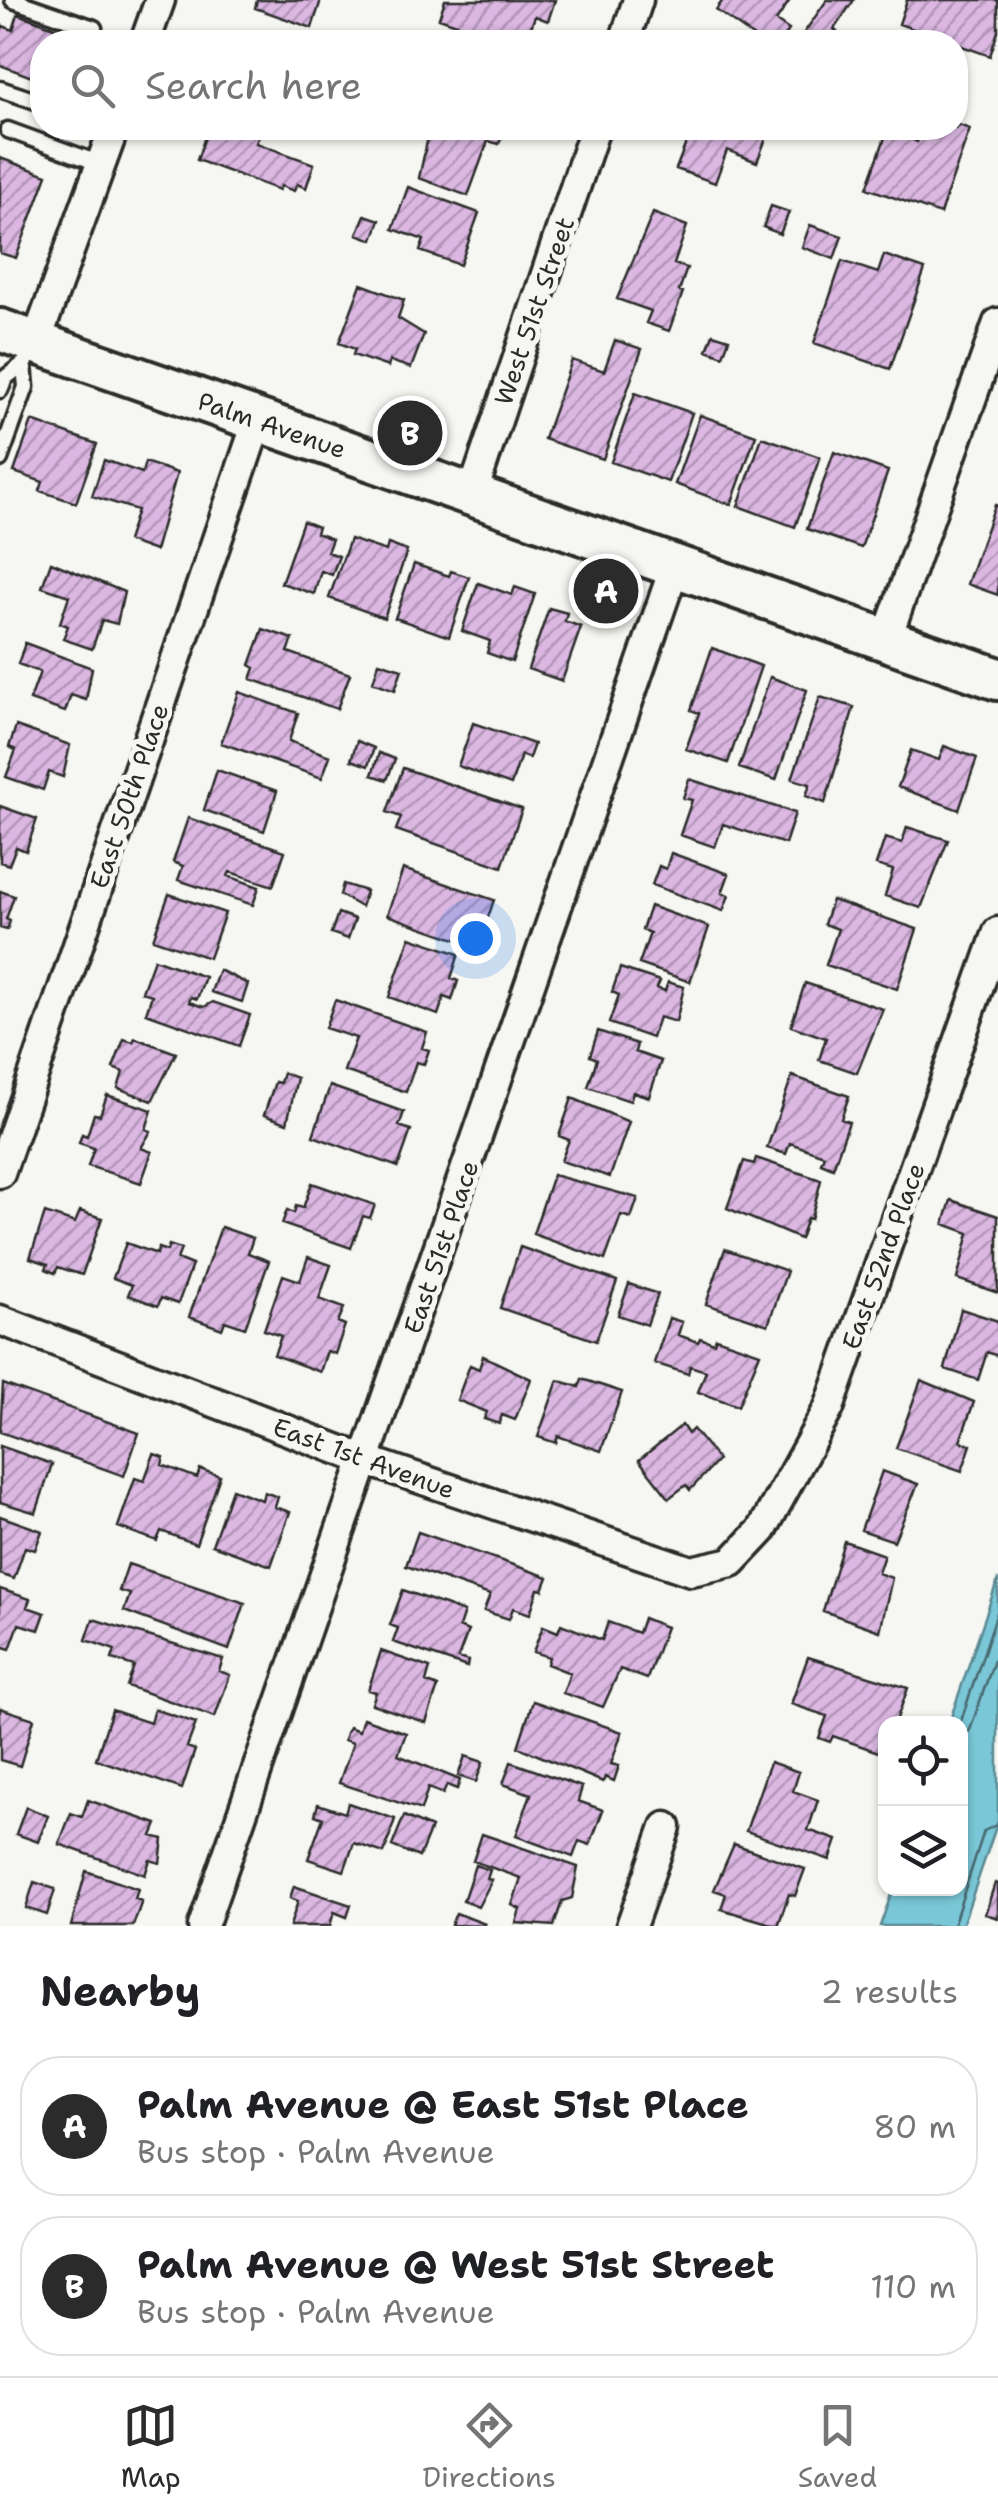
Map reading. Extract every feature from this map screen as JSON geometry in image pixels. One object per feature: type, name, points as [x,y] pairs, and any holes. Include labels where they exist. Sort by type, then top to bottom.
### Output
[{"type":"main road","name":"Palm Avenue","points":[[20,346],[258,420],[998,679]]},
{"type":"street","points":[[149,30],[160,0]]},
{"type":"street","points":[[628,30],[638,0]]},
{"type":"street","points":[[20,346],[110,140]]},
{"type":"street","name":"West 51st Street","points":[[472,495],[591,140]]},
{"type":"street","points":[[886,640],[998,323]]},
{"type":"street","name":"East 50th Place","points":[[2,1158],[258,420]]},
{"type":"street","name":"East 51st Place","points":[[204,1926],[676,566]]},
{"type":"street","name":"East 52nd Place","points":[[732,1562],[762,1530],[829,1408],[998,932]]},
{"type":"street","name":"East 1st Avenue","points":[[0,1320],[368,1461],[690,1571],[732,1562]]},
{"type":"street","points":[[631,1926],[666,1827]]},
{"type":"lane","points":[[13,0],[93,30]]},
{"type":"lane","points":[[0,89],[30,99]]},
{"type":"lane","points":[[8,130],[30,138]]},
{"type":"lane","points":[[35,140],[101,164]]},
{"type":"lane","points":[[0,390],[20,346]]},
{"type":"lane","points":[[0,459],[26,387],[20,346]]},
{"type":"water","points":[[998,1579],[998,1821],[962,1926],[880,1926],[891,1896],[968,1896],[968,1716],[951,1716]]},
{"type":"building","points":[[257,0],[321,0],[312,28],[255,8]]},
{"type":"building","points":[[445,0],[555,0],[548,21],[535,16],[530,30],[474,30],[439,18]]},
{"type":"building","points":[[723,0],[790,0],[776,21],[789,30],[744,30],[716,10]]},
{"type":"building","points":[[827,0],[854,0],[835,30],[806,30]]},
{"type":"building","points":[[907,0],[998,0],[998,31],[990,56],[968,48],[968,30],[916,30],[899,24]]},
{"type":"building","points":[[18,14],[62,30],[30,30],[30,76],[0,65],[0,34],[3,26],[13,30]]},
{"type":"building","points":[[204,140],[257,140],[256,143],[314,164],[306,188],[297,184],[294,191],[281,186],[279,190],[197,160]]},
{"type":"building","points":[[427,140],[500,140],[499,144],[488,141],[468,196],[419,178]]},
{"type":"building","points":[[687,140],[765,140],[757,162],[727,150],[715,183],[676,169]]},
{"type":"building","points":[[884,140],[966,140],[940,214],[867,188]]},
{"type":"building","points":[[0,158],[47,175],[16,258],[0,253]]},
{"type":"building","points":[[408,187],[479,213],[460,265],[420,251],[424,240],[393,229]]},
{"type":"building","points":[[771,206],[789,212],[780,234],[763,227]]},
{"type":"building","points":[[653,213],[687,226],[674,264],[687,268],[679,291],[683,292],[669,331],[646,323],[651,311],[617,299]]},
{"type":"building","points":[[365,215],[380,220],[373,240],[357,234]]},
{"type":"building","points":[[810,225],[842,236],[834,259],[802,247]]},
{"type":"building","points":[[884,255],[925,269],[890,369],[814,343],[842,261],[878,273]]},
{"type":"building","points":[[361,284],[404,300],[398,318],[424,334],[411,368],[390,361],[388,367],[353,355],[355,349],[339,343]]},
{"type":"building","points":[[713,334],[729,339],[723,356],[707,350]]},
{"type":"building","points":[[615,340],[642,349],[603,459],[544,439],[572,360],[604,371]]},
{"type":"building","points":[[635,393],[692,413],[668,482],[611,462]]},
{"type":"building","points":[[700,415],[756,435],[731,505],[675,484]]},
{"type":"building","points":[[32,421],[97,444],[76,503],[40,491],[43,482],[14,472]]},
{"type":"building","points":[[762,437],[820,457],[795,527],[738,506]]},
{"type":"building","points":[[834,452],[888,471],[861,548],[807,529]]},
{"type":"building","points":[[104,460],[142,473],[145,462],[177,473],[155,551],[127,541],[137,510],[92,496]]},
{"type":"building","points":[[995,505],[998,506],[998,595],[967,584]]},
{"type":"building","points":[[303,521],[318,527],[316,533],[332,539],[327,552],[339,556],[332,575],[321,571],[314,594],[281,583]]},
{"type":"building","points":[[350,539],[386,551],[388,544],[407,551],[384,618],[329,598]]},
{"type":"building","points":[[51,562],[124,592],[117,624],[102,620],[92,649],[63,639],[68,626],[60,623],[69,596],[42,587]]},
{"type":"building","points":[[414,564],[449,576],[451,571],[469,577],[449,637],[395,618]]},
{"type":"building","points":[[478,583],[512,595],[515,587],[535,594],[512,662],[487,653],[490,641],[462,631]]},
{"type":"building","points":[[549,608],[567,613],[565,621],[581,627],[562,681],[528,669]]},
{"type":"building","points":[[263,629],[293,639],[288,652],[350,674],[337,709],[251,679],[255,668],[250,665]]},
{"type":"building","points":[[25,643],[92,668],[86,700],[71,695],[65,712],[30,700],[40,672],[18,664]]},
{"type":"building","points":[[712,648],[761,666],[728,763],[686,749],[699,713],[691,710]]},
{"type":"building","points":[[379,662],[402,669],[395,690],[373,682]]},
{"type":"building","points":[[770,677],[807,690],[776,780],[739,768]]},
{"type":"building","points":[[239,692],[298,713],[289,741],[330,756],[322,778],[221,743]]},
{"type":"building","points":[[820,697],[854,707],[825,803],[806,796],[810,784],[792,779]]},
{"type":"building","points":[[473,723],[534,744],[529,758],[521,755],[511,785],[458,766]]},
{"type":"building","points":[[16,726],[70,745],[63,777],[49,772],[43,790],[6,777],[16,750],[9,747]]},
{"type":"building","points":[[357,741],[374,748],[368,766],[351,760]]},
{"type":"building","points":[[944,746],[977,758],[959,810],[898,787],[911,750],[939,760]]},
{"type":"building","points":[[379,753],[395,759],[387,780],[372,775]]},
{"type":"building","points":[[403,768],[522,809],[502,867],[396,830],[401,817],[387,812]]},
{"type":"building","points":[[217,770],[277,791],[264,831],[204,810]]},
{"type":"building","points":[[689,779],[795,813],[785,844],[723,824],[715,847],[680,835],[692,800],[683,798]]},
{"type":"building","points":[[0,806],[37,819],[26,851],[16,847],[9,865],[0,862]]},
{"type":"building","points":[[188,818],[285,851],[273,886],[230,872],[228,876],[259,887],[253,905],[178,880],[183,866],[173,862]]},
{"type":"building","points":[[907,827],[948,840],[921,908],[885,896],[893,870],[876,865],[885,838],[902,843]]},
{"type":"building","points":[[671,853],[729,874],[722,893],[729,895],[723,911],[652,885],[659,866],[666,869]]},
{"type":"building","points":[[403,869],[494,900],[478,947],[387,915]]},
{"type":"building","points":[[343,884],[366,891],[361,907],[340,895]]},
{"type":"building","points":[[0,891],[14,896],[6,919],[10,921],[7,930],[0,928]]},
{"type":"building","points":[[169,894],[225,913],[209,958],[153,939]]},
{"type":"building","points":[[832,900],[917,929],[897,989],[826,965],[838,929],[824,924]]},
{"type":"building","points":[[650,906],[709,927],[690,982],[639,964],[650,933],[642,930]]},
{"type":"building","points":[[338,913],[355,919],[348,939],[331,933]]},
{"type":"building","points":[[410,937],[459,954],[451,978],[458,981],[452,1000],[444,997],[438,1015],[389,997]]},
{"type":"building","points":[[154,959],[205,977],[197,999],[191,997],[189,1002],[204,1007],[213,1002],[250,1015],[239,1046],[146,1013],[152,995],[142,992]]},
{"type":"building","points":[[620,968],[660,981],[657,988],[665,991],[668,982],[684,987],[676,1022],[659,1017],[652,1038],[609,1023],[619,995],[612,992]]},
{"type":"building","points":[[219,970],[248,984],[242,1002],[211,992]]},
{"type":"building","points":[[805,983],[883,1009],[857,1073],[819,1060],[826,1038],[791,1026]]},
{"type":"building","points":[[335,1000],[427,1032],[422,1048],[429,1050],[424,1064],[416,1062],[406,1092],[344,1071],[356,1038],[325,1028]]},
{"type":"building","points":[[598,1031],[637,1044],[635,1052],[661,1061],[649,1097],[633,1092],[630,1101],[588,1087],[597,1059],[590,1056]]},
{"type":"building","points":[[135,1038],[176,1053],[152,1101],[118,1088],[123,1072],[113,1068],[124,1039],[133,1042]]},
{"type":"building","points":[[283,1073],[297,1078],[287,1123],[264,1115],[275,1082],[280,1083]]},
{"type":"building","points":[[792,1076],[849,1096],[841,1119],[849,1122],[833,1168],[821,1163],[824,1155],[790,1143],[786,1154],[767,1148]]},
{"type":"building","points":[[330,1086],[404,1112],[399,1126],[411,1130],[398,1167],[313,1136]]},
{"type":"building","points":[[107,1095],[152,1110],[146,1129],[151,1131],[141,1148],[152,1152],[141,1183],[88,1166],[94,1148],[79,1143],[82,1134],[87,1136],[94,1114],[100,1115]]},
{"type":"building","points":[[572,1098],[629,1122],[610,1177],[561,1161],[569,1140],[559,1136]]},
{"type":"building","points":[[756,1158],[821,1180],[811,1219],[807,1218],[800,1239],[727,1208],[744,1161],[754,1164]]},
{"type":"building","points":[[553,1175],[638,1198],[631,1218],[621,1215],[605,1260],[533,1234]]},
{"type":"building","points":[[312,1183],[375,1205],[370,1218],[363,1216],[351,1248],[282,1224],[287,1210],[294,1213],[296,1206],[303,1208]]},
{"type":"building","points":[[951,1200],[998,1216],[998,1293],[957,1279],[969,1233],[944,1224]]},
{"type":"building","points":[[80,1211],[102,1218],[82,1275],[58,1267],[55,1273],[46,1269],[48,1264],[30,1258],[45,1213],[75,1223]]},
{"type":"building","points":[[221,1227],[253,1238],[248,1253],[269,1261],[245,1328],[225,1321],[222,1329],[189,1317]]},
{"type":"building","points":[[126,1243],[157,1254],[158,1248],[167,1251],[169,1245],[181,1249],[177,1259],[192,1265],[178,1304],[161,1298],[158,1306],[128,1295],[132,1285],[113,1278]]},
{"type":"building","points":[[520,1247],[617,1281],[596,1341],[500,1308]]},
{"type":"building","points":[[725,1249],[787,1271],[768,1325],[706,1304]]},
{"type":"building","points":[[308,1257],[331,1265],[319,1299],[344,1308],[338,1322],[345,1325],[335,1354],[327,1351],[320,1372],[274,1355],[281,1336],[264,1330],[283,1275],[300,1281]]},
{"type":"building","points":[[629,1284],[658,1294],[647,1325],[618,1315]]},
{"type":"building","points":[[961,1309],[998,1321],[998,1356],[987,1352],[978,1380],[945,1369]]},
{"type":"building","points":[[669,1318],[682,1322],[678,1335],[698,1342],[700,1338],[714,1343],[716,1338],[760,1353],[738,1406],[698,1392],[706,1371],[690,1366],[688,1374],[654,1363]]},
{"type":"building","points":[[483,1356],[531,1379],[515,1420],[502,1415],[499,1424],[484,1419],[487,1412],[457,1400],[470,1365],[479,1369]]},
{"type":"building","points":[[582,1379],[622,1392],[601,1451],[558,1436],[556,1443],[538,1437],[558,1380],[579,1387]]},
{"type":"building","points":[[921,1380],[974,1402],[960,1441],[971,1445],[962,1471],[896,1448]]},
{"type":"building","points":[[3,1384],[139,1433],[124,1476],[0,1432]]},
{"type":"building","points":[[682,1425],[688,1434],[693,1429],[718,1460],[690,1490],[686,1485],[669,1498],[639,1460]]},
{"type":"building","points":[[0,1446],[52,1464],[36,1513],[0,1502]]},
{"type":"building","points":[[154,1454],[164,1457],[162,1465],[197,1478],[200,1469],[220,1476],[196,1544],[161,1531],[157,1541],[118,1527],[135,1478],[144,1481]]},
{"type":"building","points":[[882,1471],[918,1484],[894,1541],[861,1530]]},
{"type":"building","points":[[232,1489],[262,1500],[264,1492],[278,1497],[275,1507],[290,1512],[271,1566],[212,1545]]},
{"type":"building","points":[[0,1516],[42,1531],[35,1550],[25,1547],[14,1579],[0,1574]]},
{"type":"building","points":[[418,1532],[548,1577],[543,1590],[538,1589],[530,1614],[513,1608],[509,1619],[484,1611],[490,1595],[406,1566]]},
{"type":"building","points":[[844,1541],[884,1555],[878,1573],[892,1578],[880,1631],[823,1611]]},
{"type":"building","points":[[128,1564],[245,1603],[229,1650],[124,1611],[130,1594],[119,1591]]},
{"type":"building","points":[[0,1589],[30,1599],[27,1607],[45,1613],[39,1630],[19,1624],[10,1649],[0,1646]]},
{"type":"building","points":[[403,1590],[464,1612],[459,1627],[468,1631],[458,1658],[468,1661],[467,1667],[393,1642],[398,1628],[390,1625]]},
{"type":"building","points":[[643,1618],[666,1627],[647,1679],[620,1669],[603,1707],[563,1693],[570,1673],[547,1664],[549,1657],[533,1652],[543,1626],[558,1632],[561,1624],[602,1640],[608,1622],[638,1633]]},
{"type":"building","points":[[93,1619],[223,1659],[219,1671],[230,1675],[215,1717],[127,1686],[134,1666],[112,1659],[115,1650],[86,1640]]},
{"type":"building","points":[[381,1651],[430,1668],[426,1682],[438,1687],[426,1723],[372,1704],[376,1692],[368,1690]]},
{"type":"building","points":[[808,1657],[908,1688],[898,1716],[878,1716],[878,1752],[833,1736],[830,1742],[819,1738],[827,1716],[791,1704]]},
{"type":"building","points":[[533,1701],[622,1732],[611,1764],[619,1766],[614,1781],[605,1777],[603,1782],[518,1747]]},
{"type":"building","points":[[0,1708],[34,1719],[20,1766],[0,1760]]},
{"type":"building","points":[[154,1709],[196,1723],[187,1747],[195,1750],[182,1789],[96,1759],[112,1710],[150,1723]]},
{"type":"building","points":[[363,1718],[406,1733],[398,1755],[460,1780],[457,1789],[447,1785],[443,1794],[428,1788],[421,1810],[339,1783],[353,1743],[344,1740],[346,1733],[349,1727],[359,1731]]},
{"type":"building","points":[[465,1756],[483,1762],[476,1782],[458,1776]]},
{"type":"building","points":[[511,1762],[582,1787],[578,1801],[603,1810],[590,1845],[579,1841],[573,1857],[516,1836],[531,1794],[503,1784]]},
{"type":"building","points":[[770,1762],[799,1772],[793,1791],[818,1800],[808,1830],[837,1840],[830,1860],[746,1831]]},
{"type":"building","points":[[88,1800],[157,1824],[152,1836],[163,1839],[160,1863],[150,1860],[145,1875],[59,1844],[71,1813],[82,1817]]},
{"type":"building","points":[[348,1803],[395,1819],[384,1853],[354,1843],[344,1871],[308,1859],[323,1818],[315,1815],[318,1804],[345,1813]]},
{"type":"building","points":[[26,1807],[48,1816],[38,1842],[16,1834]]},
{"type":"building","points":[[404,1816],[431,1828],[419,1857],[392,1846]]},
{"type":"building","points":[[482,1834],[578,1867],[572,1898],[562,1901],[554,1926],[516,1923],[520,1909],[512,1905],[521,1878],[473,1861]]},
{"type":"building","points":[[734,1844],[805,1869],[795,1896],[789,1894],[778,1926],[721,1909],[726,1894],[714,1890]]},
{"type":"building","points":[[475,1865],[490,1870],[487,1879],[492,1880],[478,1907],[463,1901]]},
{"type":"building","points":[[86,1871],[138,1889],[135,1899],[142,1901],[133,1926],[71,1926]]},
{"type":"building","points":[[34,1882],[55,1889],[47,1915],[26,1908]]},
{"type":"building","points":[[995,1883],[998,1884],[998,1918],[985,1914]]},
{"type":"building","points":[[294,1886],[351,1905],[347,1917],[334,1912],[330,1926],[290,1926],[298,1901],[290,1898]]},
{"type":"building","points":[[456,1913],[485,1924],[451,1925]]},
{"type":"place","name":"Palm Avenue @ West 51st Street","points":[[410,433]]},
{"type":"place","name":"Palm Avenue @ East 51st Place","points":[[606,591]]}]
